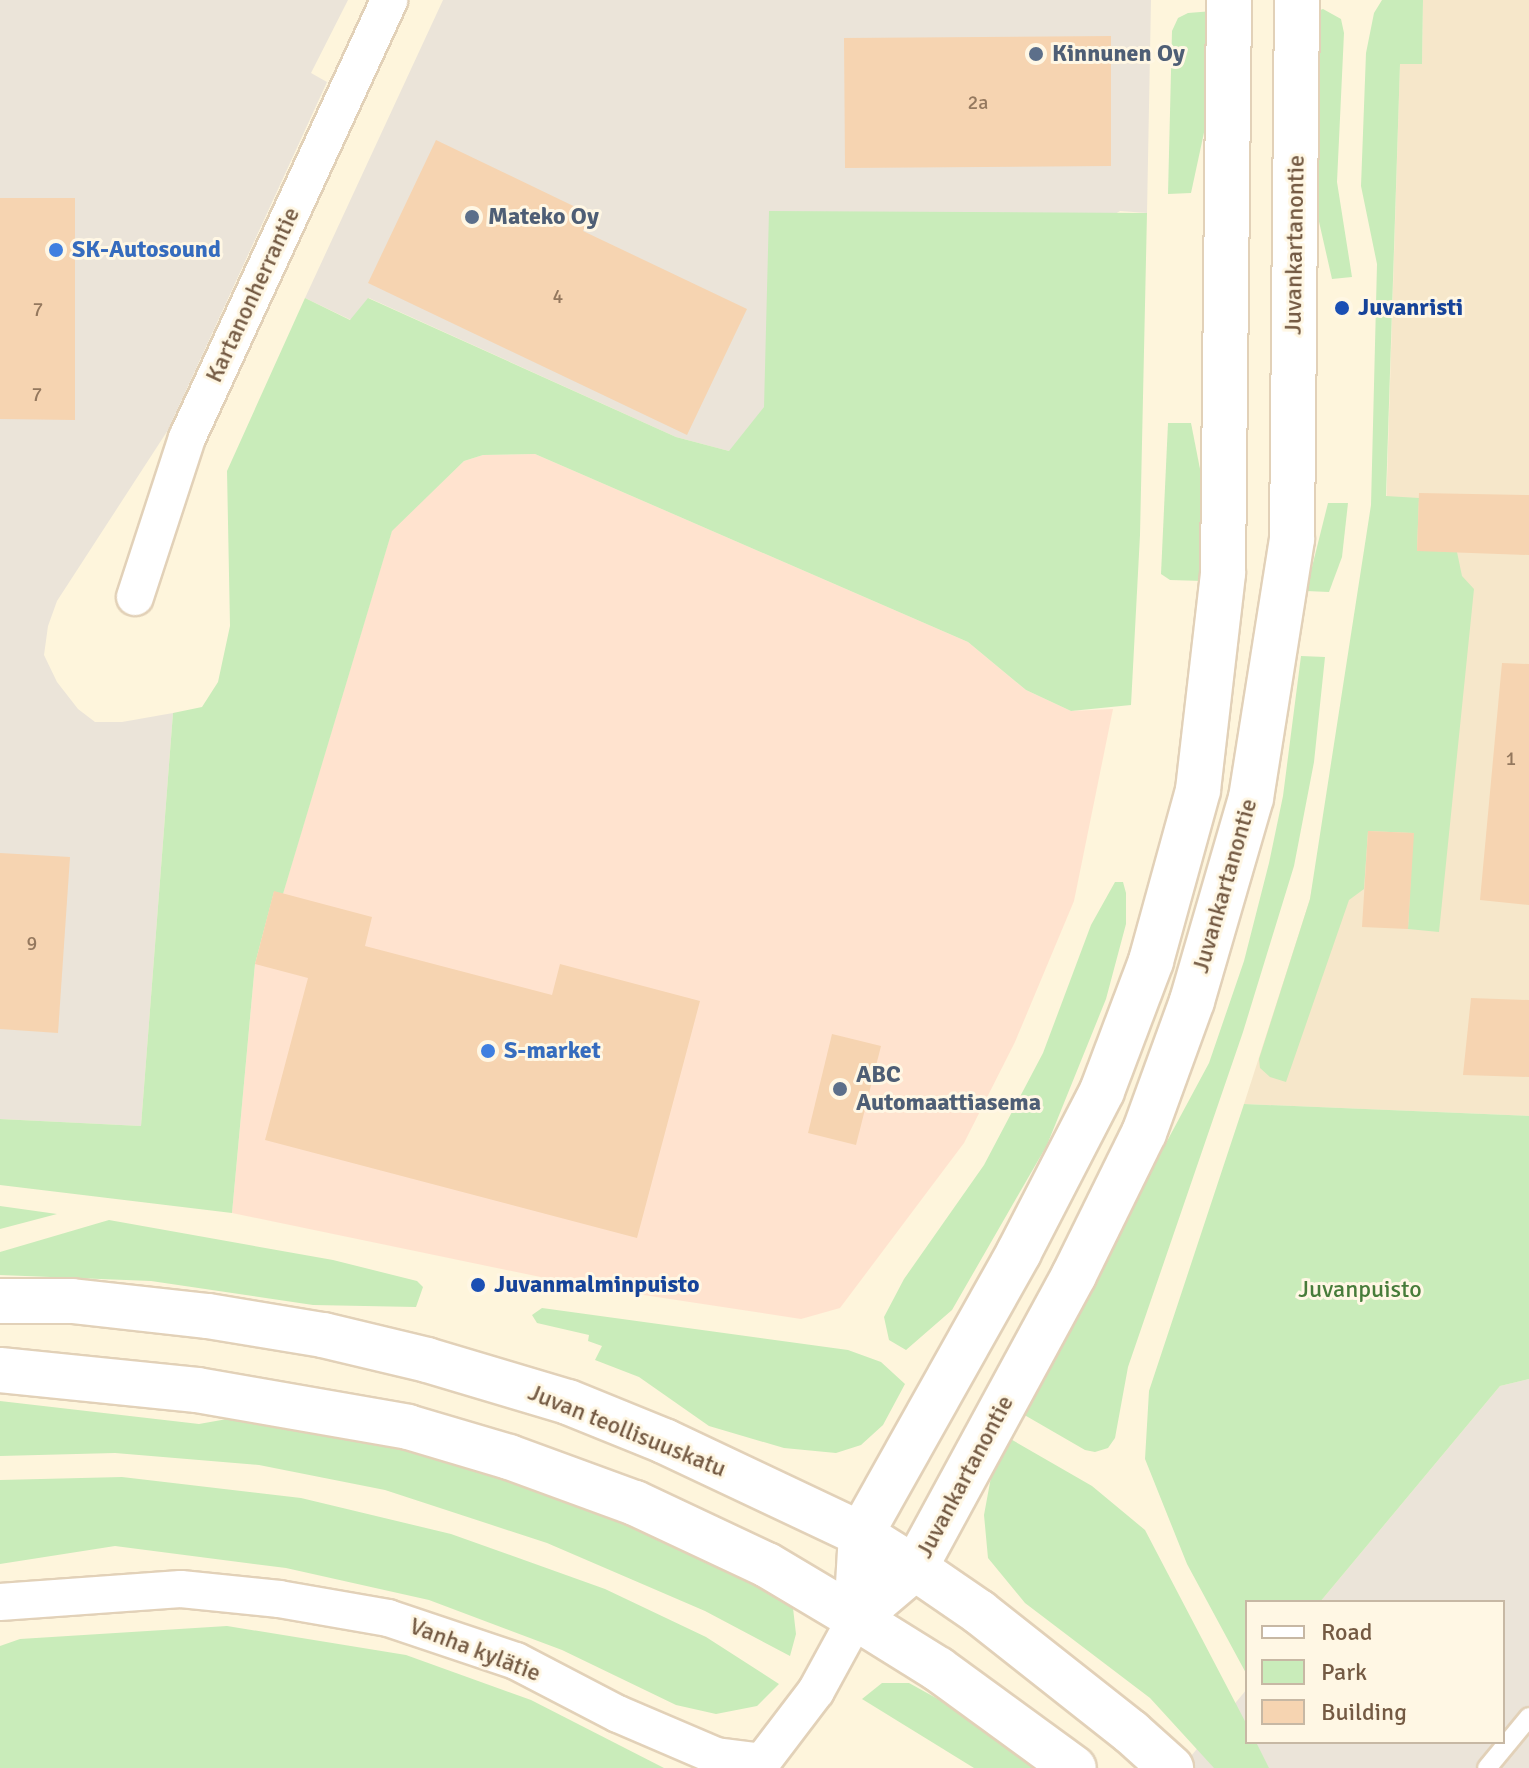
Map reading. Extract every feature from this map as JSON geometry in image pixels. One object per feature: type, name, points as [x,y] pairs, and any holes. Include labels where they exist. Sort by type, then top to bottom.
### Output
[{"type":"main road","name":"Juvankartanontie","points":[[856,1618],[861,1534],[1019,1252],[1102,1091],[1151,961],[1198,790],[1223,573],[1229,0]]},
{"type":"main road","name":"Juvankartanontie","points":[[856,1618],[915,1568],[1074,1275],[1144,1133],[1192,1001],[1251,798],[1292,539],[1297,0]]},
{"type":"main road","name":"Juvan teollisuuskatu","points":[[0,1301],[72,1301],[208,1316],[323,1335],[427,1360],[568,1402],[664,1441],[861,1534],[915,1568],[1073,1686],[1171,1768]]},
{"type":"main road","points":[[0,1370],[197,1390],[408,1427],[509,1457],[635,1503],[767,1565],[856,1618],[938,1669],[1074,1768]]},
{"type":"street","name":"Kartanonherrantie","points":[[135,597],[187,438],[389,0]]},
{"type":"street","name":"Vanha kylätie","points":[[0,1602],[181,1589],[279,1599],[388,1618],[516,1661],[618,1714],[716,1756],[766,1765],[816,1691],[856,1618]]},
{"type":"lane","points":[[1487,1768],[1529,1717]]},
{"type":"shaded area","points":[[0,0],[348,0],[311,73],[327,82],[168,430],[57,601],[48,626],[44,655],[57,682],[78,709],[95,722],[122,722],[173,713],[141,1126],[0,1119]]},
{"type":"shaded area","points":[[443,0],[1151,0],[1147,213],[1120,211],[729,451],[676,437],[369,298],[351,320],[305,298]]},
{"type":"shaded area","points":[[1423,0],[1529,0],[1529,1116],[1244,1104],[1310,899],[1386,513],[1400,63],[1422,63]]},
{"type":"shaded area","points":[[535,454],[968,642],[1026,690],[1071,711],[1113,709],[1074,901],[1015,1042],[964,1143],[840,1308],[801,1319],[584,1286],[232,1213],[255,964],[274,891],[283,893],[392,530],[464,461],[483,455]]},
{"type":"shaded area","points":[[1529,1379],[1529,1768],[1181,1768],[1245,1691],[1245,1744],[1505,1744],[1505,1600],[1322,1600],[1500,1386]]},
{"type":"green space","points":[[1382,0],[1423,0],[1422,64],[1400,64],[1386,496],[1419,498],[1417,550],[1457,552],[1462,576],[1474,589],[1439,932],[1408,929],[1413,833],[1368,831],[1364,889],[1349,900],[1286,1082],[1270,1077],[1260,1068],[1259,1059],[1310,899],[1371,505],[1377,264],[1361,186],[1366,53],[1374,13]]},
{"type":"green space","points":[[1323,9],[1341,19],[1344,33],[1337,182],[1352,277],[1332,279],[1310,182],[1312,13]]},
{"type":"green space","points":[[1213,11],[1211,100],[1191,193],[1168,194],[1172,31],[1178,18],[1188,13]]},
{"type":"green space","points":[[769,211],[1147,213],[1140,535],[1131,705],[1071,711],[1026,690],[968,642],[535,454],[483,455],[464,461],[392,531],[283,894],[274,892],[255,964],[232,1213],[0,1185],[0,1119],[141,1126],[173,713],[202,707],[218,682],[230,626],[227,471],[305,298],[350,320],[368,298],[676,437],[729,451],[764,407]]},
{"type":"green space","points":[[1168,423],[1191,423],[1208,510],[1203,581],[1170,580],[1161,574]]},
{"type":"green space","points":[[1328,503],[1348,503],[1342,557],[1329,592],[1306,591]]},
{"type":"green space","points":[[1301,656],[1325,657],[1314,762],[1294,866],[1243,1032],[1128,1367],[1115,1438],[1108,1448],[1095,1452],[1085,1450],[1021,1413],[1209,1063],[1244,961],[1269,863],[1283,796]]},
{"type":"green space","points":[[1115,882],[1123,882],[1126,893],[1126,924],[1106,999],[1047,1145],[952,1310],[906,1350],[889,1340],[884,1317],[904,1279],[984,1165],[1043,1053],[1091,925]]},
{"type":"green space","name":"Juvanpuisto","points":[[1244,1104],[1529,1116],[1529,1379],[1500,1386],[1322,1600],[1245,1600],[1245,1671],[1187,1564],[1145,1459],[1149,1391]]},
{"type":"green space","points":[[0,1206],[57,1214],[0,1229]]},
{"type":"green space","points":[[109,1220],[333,1260],[417,1281],[423,1287],[416,1307],[313,1305],[151,1281],[0,1275],[0,1252]]},
{"type":"green space","points":[[542,1308],[848,1350],[881,1362],[905,1384],[883,1425],[861,1445],[836,1453],[784,1448],[709,1426],[639,1377],[595,1360],[602,1346],[588,1341],[589,1335],[537,1323],[532,1315]]},
{"type":"green space","points":[[0,1401],[199,1424],[255,1414],[391,1437],[570,1494],[774,1587],[793,1608],[796,1634],[790,1656],[705,1611],[547,1543],[385,1490],[259,1465],[115,1453],[0,1456]]},
{"type":"green space","points":[[1007,1437],[1092,1486],[1145,1530],[1245,1721],[1245,1744],[1257,1744],[1269,1768],[1214,1768],[1150,1698],[1025,1603],[988,1558],[984,1515],[991,1477]]},
{"type":"green space","points":[[122,1477],[301,1498],[451,1534],[605,1589],[706,1637],[779,1684],[757,1706],[716,1714],[676,1705],[562,1650],[429,1600],[286,1568],[115,1546],[0,1564],[0,1480]]},
{"type":"green space","points":[[227,1626],[406,1655],[531,1700],[664,1768],[0,1768],[0,1646],[20,1639]]},
{"type":"green space","points":[[882,1683],[909,1683],[974,1719],[1039,1768],[974,1768],[862,1699]]},
{"type":"building","points":[[1111,36],[1111,166],[845,168],[844,38]]},
{"type":"building","points":[[436,140],[590,214],[583,231],[747,309],[687,435],[368,283]]},
{"type":"building","points":[[0,198],[75,198],[75,420],[0,419]]},
{"type":"building","points":[[1419,493],[1529,495],[1529,555],[1417,551]]},
{"type":"building","points":[[1502,663],[1529,664],[1529,905],[1480,900]]},
{"type":"building","points":[[1368,831],[1414,833],[1408,929],[1362,927]]},
{"type":"building","points":[[0,853],[70,857],[58,1033],[0,1029]]},
{"type":"building","name":"S-market","points":[[274,891],[372,917],[365,946],[552,995],[560,964],[700,1001],[637,1238],[265,1140],[308,978],[255,964]]},
{"type":"building","points":[[1471,998],[1529,1000],[1529,1077],[1463,1075]]},
{"type":"building","points":[[832,1034],[881,1046],[856,1145],[808,1133]]},
{"type":"place","name":"Kinnunen Oy","points":[[1036,54]]},
{"type":"place","name":"Mateko Oy","points":[[472,217]]},
{"type":"place","name":"SK-Autosound","points":[[56,250]]},
{"type":"place","name":"Juvanristi","points":[[1342,308]]},
{"type":"place","name":"S-market","points":[[488,1051]]},
{"type":"place","name":"ABC Automaattiasema","points":[[840,1089]]},
{"type":"place","name":"Juvanmalminpuisto","points":[[478,1285]]}]
